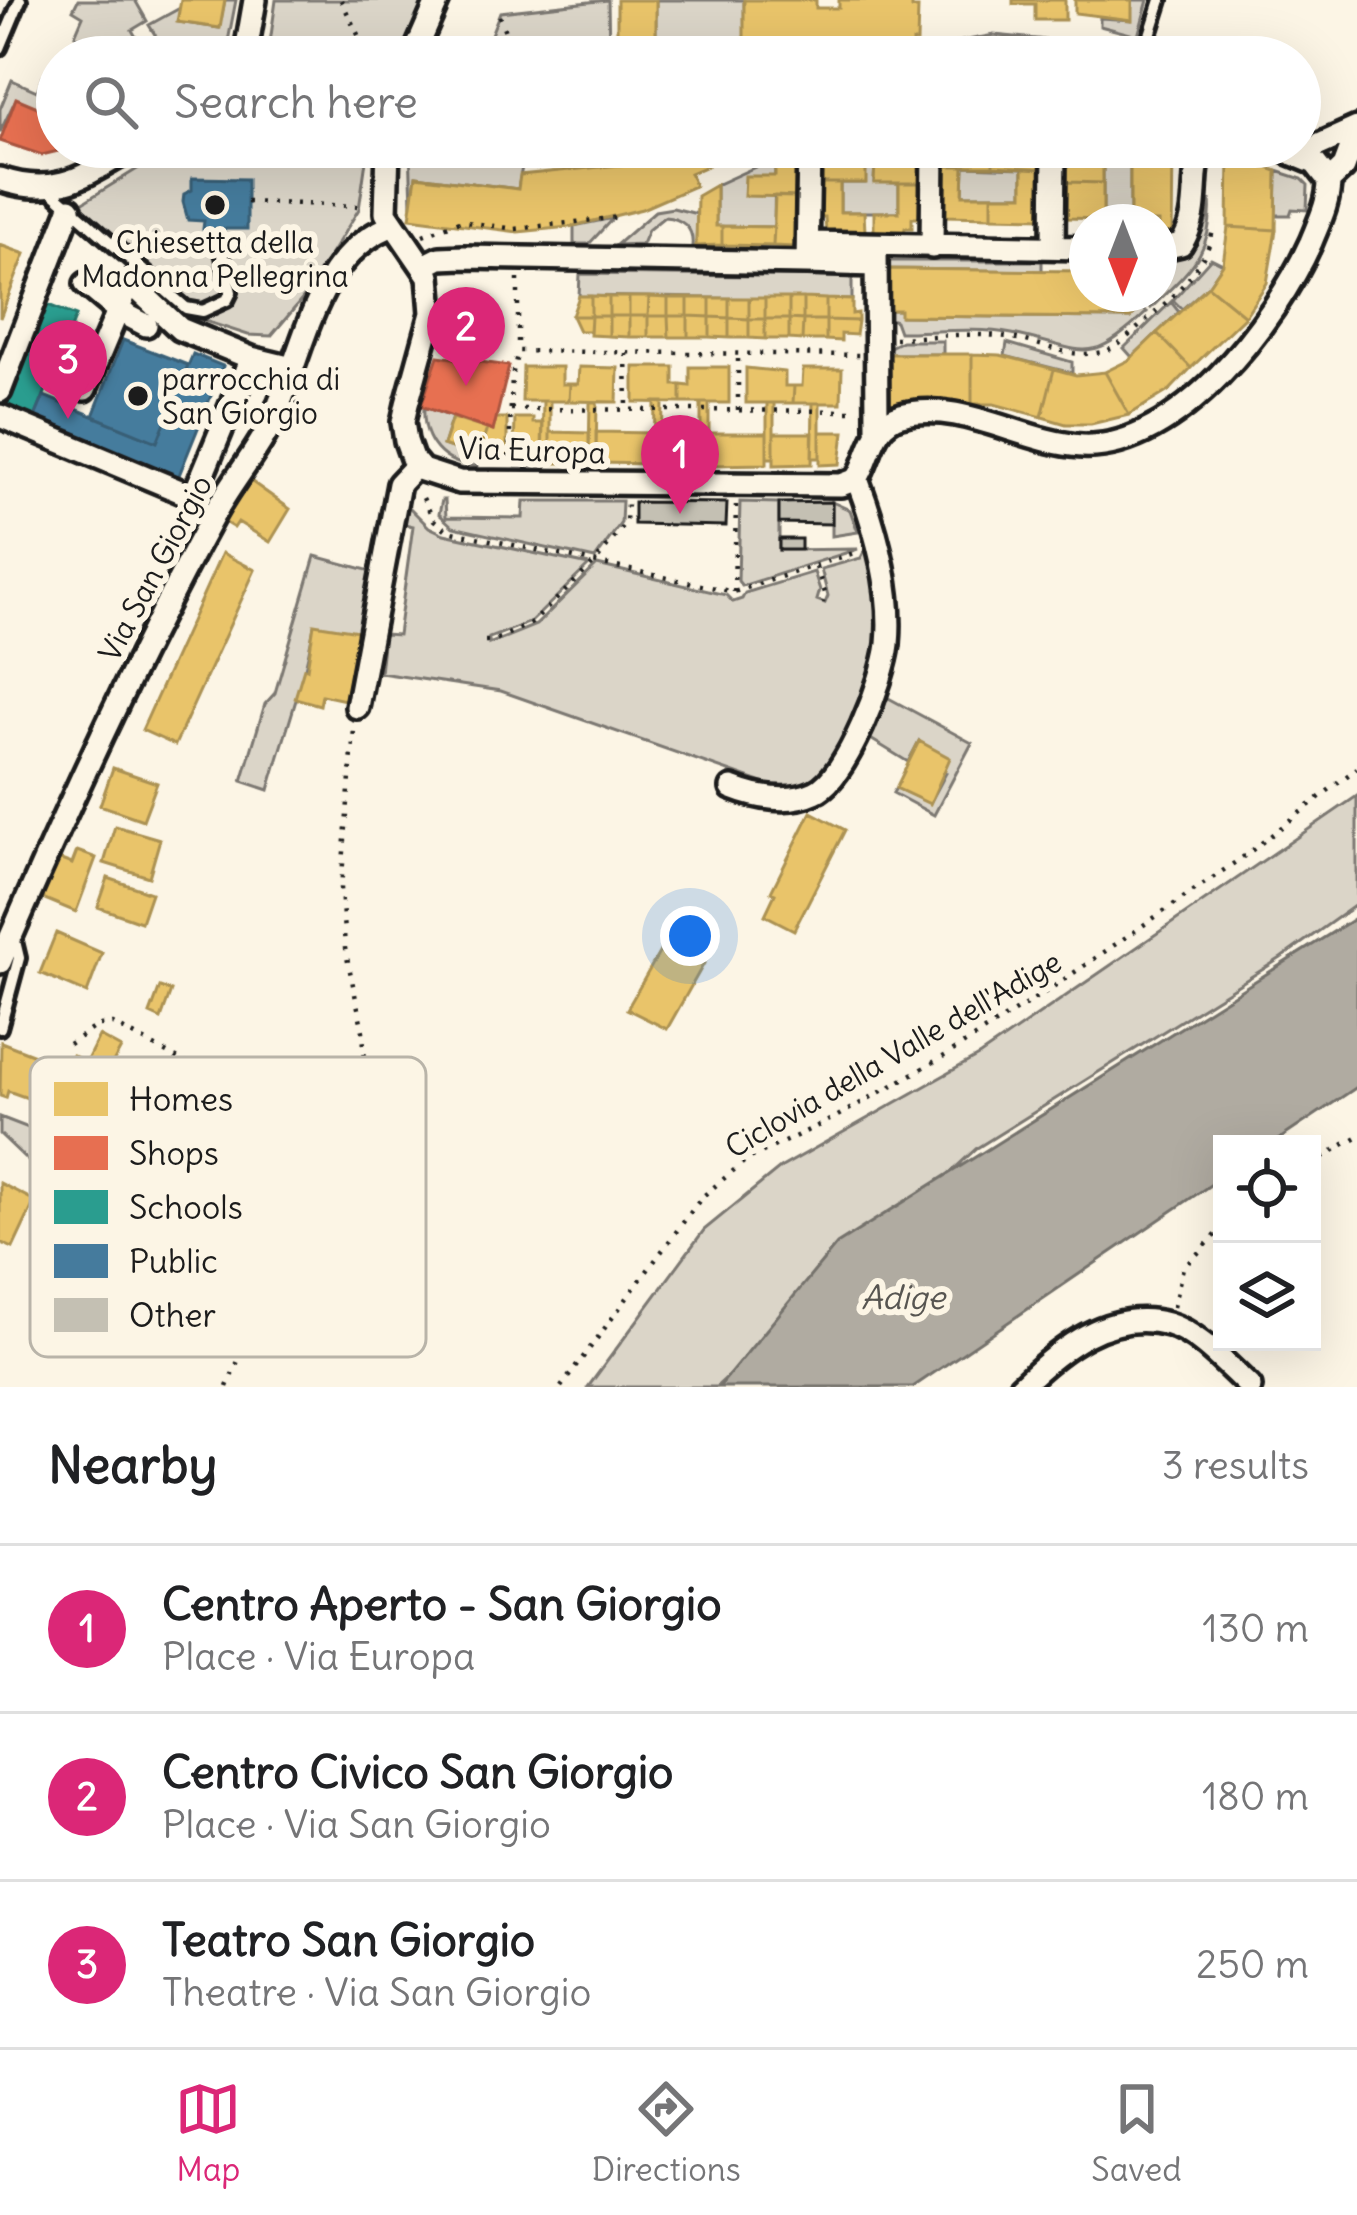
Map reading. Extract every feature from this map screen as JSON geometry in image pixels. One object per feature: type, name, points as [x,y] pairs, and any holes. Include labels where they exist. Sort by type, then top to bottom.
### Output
[{"type":"street","points":[[249,36],[255,0]]},
{"type":"street","points":[[423,36],[439,0]]},
{"type":"street","points":[[1321,141],[1357,130]]},
{"type":"street","points":[[1329,181],[1344,167],[1357,130]]},
{"type":"street","points":[[0,179],[48,188],[96,168]]},
{"type":"street","points":[[357,707],[399,484],[420,467],[406,442],[404,422],[432,313],[429,276],[386,213],[387,168]]},
{"type":"street","points":[[802,256],[808,168]]},
{"type":"street","points":[[932,247],[933,168]]},
{"type":"street","points":[[1053,248],[1054,168]]},
{"type":"street","points":[[1177,236],[1196,208],[1196,168]]},
{"type":"street","points":[[877,420],[922,413],[961,417],[1079,446],[1112,444],[1152,427],[1209,383],[1262,329],[1301,264],[1329,195],[1329,181],[1319,168]]},
{"type":"street","points":[[0,392],[53,271],[70,209]]},
{"type":"street","name":"Via San Giorgio","points":[[0,962],[127,684],[215,512],[269,428],[306,326],[333,279],[373,233],[392,226]]},
{"type":"street","points":[[424,266],[440,258],[876,255],[932,247],[1069,248]]},
{"type":"street","points":[[732,788],[776,799],[813,793],[829,783],[872,703],[888,643],[887,607],[872,518],[857,479],[877,420],[876,255]]},
{"type":"street","points":[[85,389],[130,282],[197,342],[292,368]]},
{"type":"street","points":[[86,284],[117,310],[146,325]]},
{"type":"street","points":[[0,416],[187,494],[197,488],[251,358]]},
{"type":"street","name":"Via Europa","points":[[420,467],[459,482],[841,485],[857,479]]},
{"type":"street","points":[[1020,1387],[1047,1360],[1103,1324],[1168,1324],[1207,1347],[1250,1387]]},
{"type":"lane","points":[[0,48],[20,0]]},
{"type":"lane","points":[[1149,36],[1160,0]]},
{"type":"lane","points":[[48,188],[186,308],[203,311],[227,300],[231,292],[222,252]]},
{"type":"lane","points":[[0,1028],[20,958],[12,934]]},
{"type":"path","points":[[341,0],[359,36]]},
{"type":"path","points":[[499,16],[507,36]]},
{"type":"path","points":[[247,202],[357,206]]},
{"type":"path","points":[[423,235],[460,221],[515,229],[620,217]]},
{"type":"path","points":[[518,351],[738,354],[1004,336],[1073,356],[1102,353],[1128,336],[1196,270],[1208,252],[1214,218]]},
{"type":"path","points":[[509,457],[518,351],[518,269]]},
{"type":"path","points":[[626,353],[627,410]]},
{"type":"path","points":[[738,354],[738,410]]},
{"type":"path","points":[[510,409],[738,410],[877,420]]},
{"type":"path","points":[[485,641],[532,623],[596,561],[626,523],[627,497]]},
{"type":"path","points":[[423,498],[434,520],[448,531],[734,592],[857,554],[872,518]]},
{"type":"path","points":[[734,592],[736,498]]},
{"type":"path","points":[[816,567],[824,602]]},
{"type":"path","points":[[357,707],[340,888],[345,948],[365,1057]]},
{"type":"path","name":"Ciclovia della Valle dell'Adige","points":[[561,1387],[702,1198],[746,1160],[853,1107],[1053,987],[1246,855],[1357,769]]},
{"type":"path","points":[[69,1044],[98,1025],[113,1024],[175,1057]]},
{"type":"path","points":[[1321,1157],[1357,1137]]},
{"type":"path","points":[[1168,1324],[1183,1268],[1213,1238]]},
{"type":"path","points":[[227,1387],[240,1357]]},
{"type":"shaded area","points":[[78,0],[135,0],[147,21],[132,30],[135,36],[77,36],[83,16],[73,10]]},
{"type":"shaded area","points":[[225,0],[236,0],[229,36],[156,36],[149,25],[180,8],[178,22],[219,28]]},
{"type":"shaded area","points":[[276,0],[426,0],[410,36],[271,36]]},
{"type":"shaded area","points":[[608,0],[609,36],[490,36],[500,12]]},
{"type":"shaded area","points":[[656,0],[744,0],[745,36],[656,36]]},
{"type":"shaded area","points":[[1132,0],[1148,0],[1138,36],[1100,26],[1100,18],[1131,20]]},
{"type":"shaded area","points":[[12,80],[36,91],[36,107],[16,99],[0,132],[0,109]]},
{"type":"shaded area","points":[[139,168],[365,168],[359,209],[305,296],[271,336],[248,335],[186,315],[117,254],[90,223],[82,203]]},
{"type":"shaded area","points":[[411,168],[522,168],[518,189],[416,176],[412,206]]},
{"type":"shaded area","points":[[753,168],[775,168],[774,227],[716,226],[716,185]]},
{"type":"shaded area","points":[[866,168],[875,168],[874,182],[899,183],[899,212],[840,212],[840,183],[865,183]]},
{"type":"shaded area","points":[[964,168],[1023,168],[1023,195],[963,195]]},
{"type":"shaded area","points":[[1103,168],[1130,168],[1130,204],[1103,204]]},
{"type":"shaded area","points":[[1277,171],[1308,185],[1307,210],[1276,215]]},
{"type":"shaded area","points":[[1210,199],[1203,248],[1177,282],[1177,255],[1195,243],[1207,219]]},
{"type":"shaded area","points":[[673,208],[697,214],[696,246],[685,225],[664,217],[648,230],[642,244],[616,245],[655,211]]},
{"type":"shaded area","points":[[613,218],[589,244],[574,244],[574,226]]},
{"type":"shaded area","points":[[1211,258],[1223,264],[1208,286],[1182,309],[1177,296]]},
{"type":"shaded area","points":[[886,261],[1042,261],[1042,271],[886,269]]},
{"type":"shaded area","points":[[580,274],[852,277],[852,300],[579,296]]},
{"type":"shaded area","points":[[884,310],[900,310],[901,316],[1130,318],[1136,312],[1147,312],[1110,342],[1084,350],[999,332],[899,332],[895,321],[884,317]]},
{"type":"shaded area","points":[[1161,312],[1179,312],[1132,357],[1124,348]]},
{"type":"shaded area","points":[[902,341],[943,341],[943,354],[884,354]]},
{"type":"shaded area","points":[[1007,343],[1072,362],[1072,373],[1005,356]]},
{"type":"shaded area","points":[[424,407],[452,417],[443,445],[478,457],[477,466],[454,462],[437,449],[427,431]]},
{"type":"shaded area","points":[[442,500],[446,517],[523,518],[524,501],[622,501],[621,523],[595,559],[453,527],[439,514]]},
{"type":"shaded area","points":[[740,502],[779,503],[779,550],[858,549],[742,586],[738,581]]},
{"type":"shaded area","points":[[832,502],[850,510],[858,532],[832,536]]},
{"type":"shaded area","points":[[408,506],[429,527],[444,534],[589,565],[531,622],[489,638],[489,644],[536,625],[597,565],[726,595],[733,602],[745,593],[814,572],[820,590],[817,600],[825,603],[828,596],[821,569],[861,558],[871,537],[881,640],[864,703],[822,776],[804,786],[782,788],[501,691],[380,673],[384,634],[398,635],[413,526],[400,523]]},
{"type":"shaded area","points":[[315,556],[371,571],[362,633],[314,625],[269,790],[242,781],[265,704],[275,693]]},
{"type":"shaded area","points":[[883,695],[972,743],[934,815],[893,793],[896,788],[930,803],[946,773],[919,741],[908,762],[864,735]]},
{"type":"shaded area","points":[[1357,796],[1357,904],[1281,958],[977,1148],[716,1387],[588,1387],[704,1230],[780,1168],[980,1055]]},
{"type":"shaded area","points":[[0,1117],[30,1129],[30,1163],[0,1134]]},
{"type":"water","name":"Adige","points":[[1357,917],[1357,1087],[1285,1135],[1213,1135],[1213,1183],[913,1387],[719,1387],[837,1244]]},
{"type":"building: Homes","points":[[181,0],[225,0],[220,28],[177,22]]},
{"type":"building: Homes","points":[[617,0],[656,0],[656,36],[617,36]]},
{"type":"building: Homes","points":[[744,0],[816,0],[816,8],[839,8],[839,0],[912,0],[912,8],[918,8],[917,36],[744,36]]},
{"type":"building: Homes","points":[[1013,0],[1065,0],[1065,20],[1035,20],[1035,4],[1013,4]]},
{"type":"building: Homes","points":[[1075,0],[1132,0],[1132,20],[1075,13]]},
{"type":"building: Homes","points":[[591,168],[702,168],[690,173],[695,186],[642,209],[569,227],[518,232],[410,218],[416,176],[518,189],[520,175]]},
{"type":"building: Homes","points":[[775,168],[796,168],[795,197],[744,196],[745,176],[775,176]]},
{"type":"building: Homes","points":[[820,168],[866,168],[866,183],[820,183]]},
{"type":"building: Homes","points":[[875,168],[920,168],[920,183],[874,183]]},
{"type":"building: Homes","points":[[944,168],[964,168],[963,195],[992,195],[992,217],[944,216]]},
{"type":"building: Homes","points":[[1023,168],[1044,169],[1043,218],[992,217],[992,195],[1023,195]]},
{"type":"building: Homes","points":[[1067,168],[1103,168],[1103,183],[1067,182]]},
{"type":"building: Homes","points":[[1130,168],[1173,168],[1172,204],[1130,204]]},
{"type":"building: Homes","points":[[1229,168],[1277,171],[1276,230],[1228,227]]},
{"type":"building: Homes","points":[[1067,182],[1103,183],[1103,204],[1069,204],[1067,218]]},
{"type":"building: Homes","points":[[820,183],[840,183],[840,212],[864,212],[865,232],[826,232],[825,217],[819,217]]},
{"type":"building: Homes","points":[[899,183],[920,183],[920,218],[912,218],[912,228],[905,228],[904,233],[874,232],[874,212],[899,212]]},
{"type":"building: Homes","points":[[716,185],[716,226],[722,226],[722,245],[696,246],[697,196]]},
{"type":"building: Homes","points":[[775,196],[795,197],[795,247],[773,246]]},
{"type":"building: Homes","points":[[722,226],[774,227],[773,246],[722,245]]},
{"type":"building: Homes","points":[[1228,227],[1276,230],[1267,283],[1245,316],[1208,286],[1223,264]]},
{"type":"building: Homes","points":[[0,245],[25,254],[0,318]]},
{"type":"building: Homes","points":[[886,269],[1069,271],[1069,312],[1136,312],[1130,318],[900,316],[900,310],[886,310]]},
{"type":"building: Homes","points":[[1208,286],[1245,316],[1191,368],[1157,333]]},
{"type":"building: Homes","points":[[579,296],[591,296],[591,316],[572,316]]},
{"type":"building: Homes","points":[[591,296],[609,297],[609,316],[591,316]]},
{"type":"building: Homes","points":[[609,297],[629,297],[629,316],[609,316]]},
{"type":"building: Homes","points":[[629,297],[649,297],[648,316],[629,316]]},
{"type":"building: Homes","points":[[649,297],[668,298],[668,316],[648,316]]},
{"type":"building: Homes","points":[[668,298],[688,298],[688,316],[668,316]]},
{"type":"building: Homes","points":[[688,298],[710,298],[710,317],[688,316]]},
{"type":"building: Homes","points":[[710,298],[729,298],[729,318],[710,317]]},
{"type":"building: Homes","points":[[729,298],[749,298],[749,319],[729,318]]},
{"type":"building: Homes","points":[[749,298],[765,298],[765,319],[749,319]]},
{"type":"building: Homes","points":[[765,298],[789,298],[789,319],[765,319]]},
{"type":"building: Homes","points":[[789,298],[803,298],[803,320],[789,319]]},
{"type":"building: Homes","points":[[803,298],[826,299],[826,320],[803,320]]},
{"type":"building: Homes","points":[[826,299],[852,300],[852,314],[858,313],[858,321],[826,320]]},
{"type":"building: Homes","points":[[572,316],[591,316],[590,331],[579,331]]},
{"type":"building: Homes","points":[[591,316],[609,316],[609,336],[590,335]]},
{"type":"building: Homes","points":[[609,316],[629,316],[629,337],[609,336]]},
{"type":"building: Homes","points":[[629,316],[648,316],[648,337],[629,337]]},
{"type":"building: Homes","points":[[648,316],[668,316],[669,337],[648,337]]},
{"type":"building: Homes","points":[[668,316],[688,316],[688,337],[669,337]]},
{"type":"building: Homes","points":[[688,316],[710,317],[710,337],[688,337]]},
{"type":"building: Homes","points":[[710,317],[729,318],[729,338],[710,337]]},
{"type":"building: Homes","points":[[729,318],[749,319],[749,338],[729,338]]},
{"type":"building: Homes","points":[[749,319],[765,319],[765,339],[749,338]]},
{"type":"building: Homes","points":[[765,319],[789,319],[789,339],[765,339]]},
{"type":"building: Homes","points":[[789,319],[803,320],[802,340],[789,339]]},
{"type":"building: Homes","points":[[803,320],[826,320],[826,340],[802,340]]},
{"type":"building: Homes","points":[[826,320],[858,321],[856,335],[826,340]]},
{"type":"building: Homes","points":[[1157,333],[1191,368],[1170,390],[1129,415],[1105,372],[1129,360]]},
{"type":"building: Homes","points":[[884,354],[972,354],[972,404],[885,404]]},
{"type":"building: Homes","points":[[972,354],[1000,355],[1054,369],[1042,417],[994,404],[972,404]]},
{"type":"building: Homes","points":[[523,367],[562,367],[562,384],[570,384],[569,401],[522,401]]},
{"type":"building: Homes","points":[[579,367],[618,368],[617,402],[569,401],[570,384],[578,384]]},
{"type":"building: Homes","points":[[634,367],[674,367],[681,403],[634,402]]},
{"type":"building: Homes","points":[[690,367],[729,367],[729,403],[681,403],[681,385],[690,386]]},
{"type":"building: Homes","points":[[746,368],[785,372],[785,386],[794,386],[793,403],[746,403]]},
{"type":"building: Homes","points":[[803,369],[842,369],[841,403],[793,403],[794,386],[802,386]]},
{"type":"building: Homes","points":[[1054,369],[1076,375],[1105,372],[1129,415],[1091,424],[1042,417]]},
{"type":"building: Homes","points":[[543,401],[550,401],[550,456],[542,455]]},
{"type":"building: Homes","points":[[590,402],[597,402],[596,455],[589,455]]},
{"type":"building: Homes","points":[[655,402],[663,402],[662,460],[654,460]]},
{"type":"building: Homes","points":[[701,403],[709,403],[709,460],[701,460]]},
{"type":"building: Homes","points":[[767,403],[774,403],[774,458],[767,458]]},
{"type":"building: Homes","points":[[813,403],[820,403],[820,458],[812,458]]},
{"type":"building: Homes","points":[[452,418],[487,429],[478,457],[443,445]]},
{"type":"building: Homes","points":[[496,418],[507,418],[507,454],[479,453],[487,429],[493,431]]},
{"type":"building: Homes","points":[[515,418],[543,423],[542,463],[523,463],[523,454],[514,454]]},
{"type":"building: Homes","points":[[550,432],[589,433],[589,463],[550,463]]},
{"type":"building: Homes","points":[[596,432],[654,433],[654,464],[596,463]]},
{"type":"building: Homes","points":[[820,432],[844,432],[840,464],[820,465]]},
{"type":"building: Homes","points":[[662,433],[700,433],[701,464],[662,464]]},
{"type":"building: Homes","points":[[709,433],[767,433],[767,464],[709,465]]},
{"type":"building: Homes","points":[[774,433],[813,433],[812,464],[774,465]]},
{"type":"building: Homes","points":[[245,477],[290,509],[270,542],[238,522],[234,528],[216,517]]},
{"type":"building: Homes","points":[[222,553],[255,570],[175,745],[142,730]]},
{"type":"building: Homes","points":[[314,624],[358,631],[345,700],[322,695],[320,705],[295,698],[307,669]]},
{"type":"building: Homes","points":[[919,741],[950,758],[930,804],[896,788]]},
{"type":"building: Homes","points":[[113,768],[157,783],[143,820],[100,805]]},
{"type":"building: Homes","points":[[811,812],[845,830],[794,930],[765,915],[775,894],[771,892]]},
{"type":"building: Homes","points":[[115,826],[160,839],[149,877],[104,863]]},
{"type":"building: Homes","points":[[77,851],[96,858],[76,912],[35,895],[50,856],[72,864]]},
{"type":"building: Homes","points":[[108,878],[151,893],[141,922],[98,907]]},
{"type":"building: Homes","points":[[675,925],[715,944],[667,1029],[627,1009]]},
{"type":"building: Homes","points":[[56,933],[102,953],[87,993],[40,973]]},
{"type":"building: Homes","points":[[160,987],[171,991],[161,1019],[150,1014]]},
{"type":"building: Homes","points":[[99,1036],[121,1048],[116,1057],[88,1057]]},
{"type":"building: Homes","points":[[1,1042],[40,1057],[30,1057],[30,1099],[8,1091],[6,1098],[0,1096]]},
{"type":"building: Homes","points":[[0,1183],[30,1198],[30,1212],[13,1248],[0,1242]]},
{"type":"building: Shops","points":[[16,98],[36,106],[36,153],[0,141]]},
{"type":"building: Shops","points":[[438,356],[509,366],[493,431],[421,406]]},
{"type":"building: Schools","points":[[48,305],[76,316],[33,422],[5,411]]},
{"type":"building: Public","name":"Chiesetta della Madonna Pellegrina","points":[[192,178],[247,179],[247,229],[203,229],[204,221],[188,220],[183,202],[184,194],[192,190]]},
{"type":"building: Public","name":"parrocchia di San Giorgio","points":[[123,340],[188,365],[157,442],[93,416]]},
{"type":"building: Public","points":[[193,354],[223,366],[177,480],[33,422],[44,396],[157,442]]},
{"type":"building: Other","points":[[634,502],[727,503],[726,526],[634,524]]},
{"type":"building: Other","points":[[832,502],[832,524],[779,523],[779,503]]},
{"type":"building: Other","points":[[779,539],[801,539],[801,550],[779,550]]},
{"type":"place","name":"Chiesetta della Madonna Pellegrina","points":[[215,205]]},
{"type":"place","name":"Centro Civico San Giorgio","points":[[466,386]]},
{"type":"place","name":"parrocchia di San Giorgio","points":[[138,396]]},
{"type":"place","name":"Teatro San Giorgio","points":[[68,419]]},
{"type":"place","name":"Centro Aperto - San Giorgio","points":[[680,514]]}]
